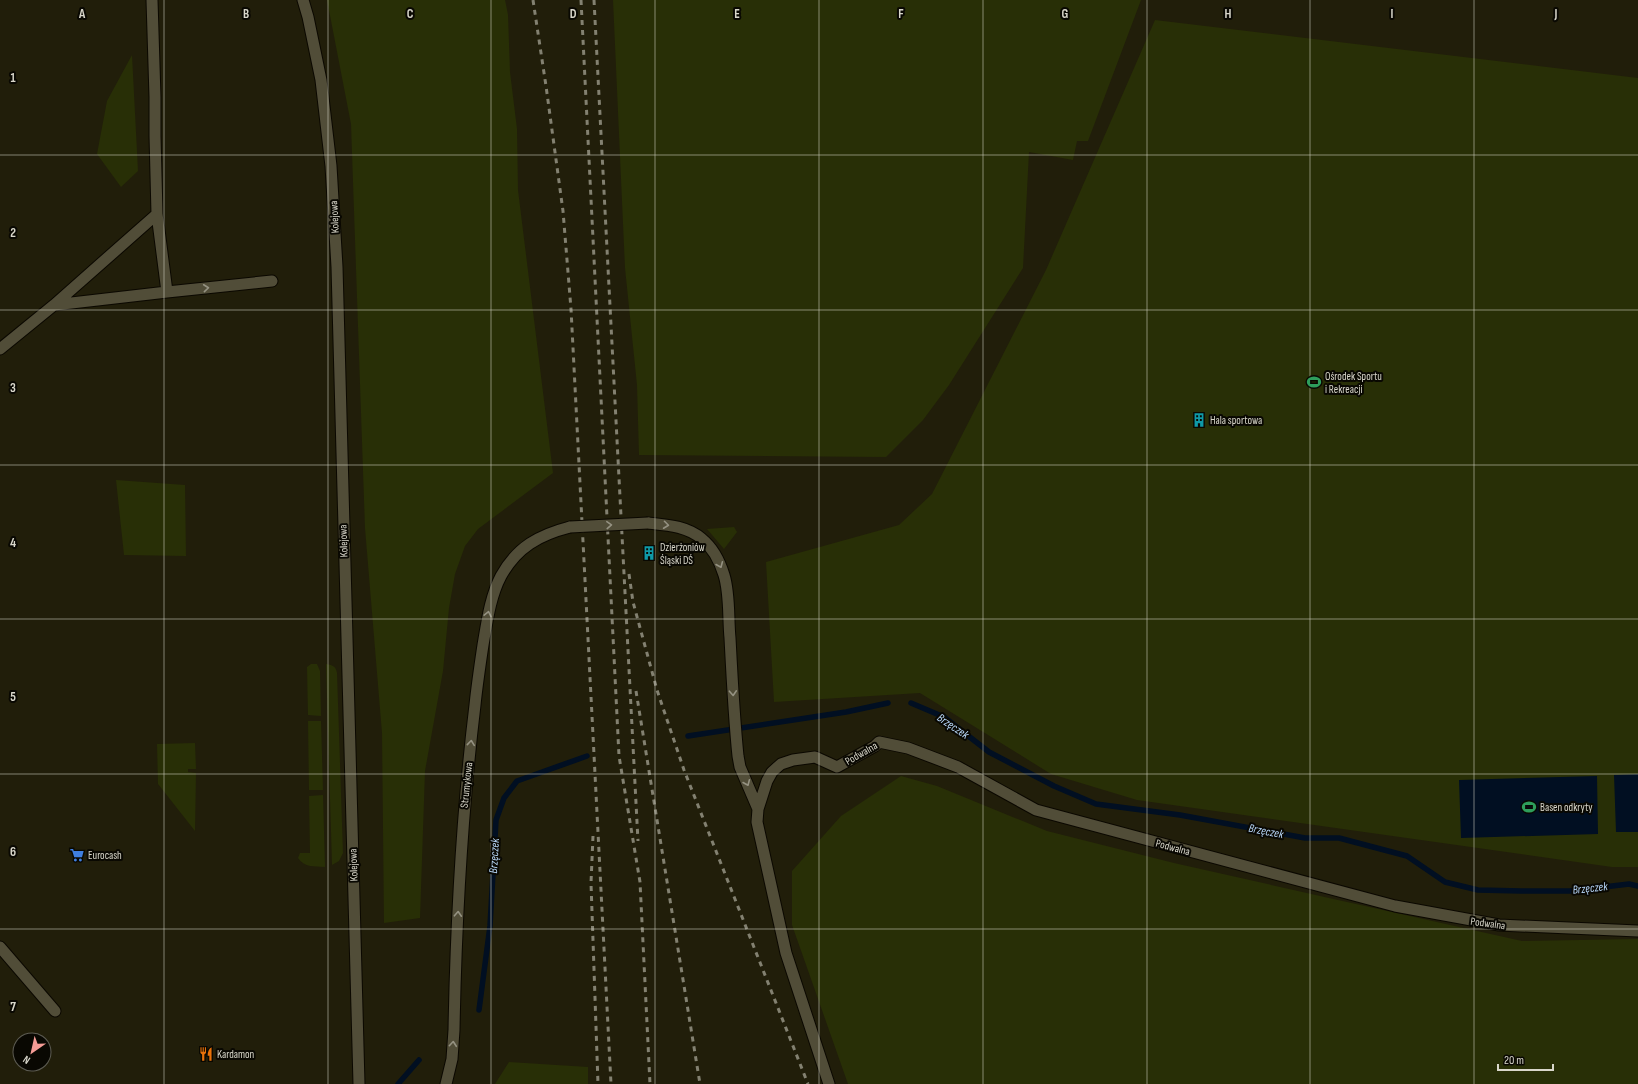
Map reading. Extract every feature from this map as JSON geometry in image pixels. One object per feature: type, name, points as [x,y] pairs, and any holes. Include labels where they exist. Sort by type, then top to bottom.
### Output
[{"type":"street","points":[[152,0],[157,214],[167,292]]},
{"type":"street","name":"Kolejowa","points":[[303,0],[321,80],[331,166],[336,266],[359,1084]]},
{"type":"street","points":[[0,349],[54,305],[157,214]]},
{"type":"street","points":[[54,305],[272,281]]},
{"type":"street","name":"Strumykowa","points":[[446,1084],[452,1059],[454,1030],[461,843],[465,798],[477,686],[488,612],[495,589],[515,555],[527,545],[551,532],[570,527],[648,523]]},
{"type":"street","name":"Podwalna","points":[[648,523],[684,528],[694,533],[714,552],[720,564],[724,576],[728,604],[738,756],[740,767],[758,809]]},
{"type":"street","name":"Podwalna","points":[[829,1084],[786,953],[760,840],[757,822],[758,809],[767,781],[772,772],[781,764],[793,760],[815,757],[837,767],[875,746],[879,742],[908,748],[958,767],[1036,810],[1395,906],[1499,925],[1638,931]]},
{"type":"street","points":[[0,947],[54,1011]]},
{"type":"green space","points":[[327,0],[505,0],[508,15],[510,72],[517,129],[518,190],[553,473],[478,529],[465,546],[455,574],[449,608],[443,671],[425,771],[420,918],[384,923],[382,733],[365,528],[351,124]]},
{"type":"green space","points":[[613,0],[1141,0],[1088,141],[1077,141],[1073,160],[1029,152],[1023,268],[949,385],[923,420],[886,457],[639,455],[637,385],[625,268]]},
{"type":"green space","name":"Ośrodek Sportu i Rekreacji","points":[[1155,20],[1638,78],[1638,867],[1612,867],[1137,800],[1051,774],[920,693],[774,702],[766,562],[899,525],[932,494],[1046,270]]},
{"type":"green space","points":[[132,55],[138,171],[121,187],[97,154],[107,101]]},
{"type":"green space","points":[[116,480],[185,485],[186,556],[124,555]]},
{"type":"green space","points":[[734,527],[737,532],[724,549],[707,529]]},
{"type":"green space","points":[[311,664],[317,664],[320,671],[321,716],[308,715],[307,667]]},
{"type":"green space","points":[[326,664],[333,666],[337,673],[343,853],[339,861],[332,865]]},
{"type":"green space","points":[[308,721],[321,721],[323,790],[309,790]]},
{"type":"green space","points":[[195,743],[196,769],[188,769],[188,772],[196,773],[195,831],[158,784],[157,744]]},
{"type":"green space","points":[[901,776],[937,786],[1047,831],[1174,863],[1522,941],[1638,939],[1638,1084],[848,1084],[792,925],[792,871],[841,816]]},
{"type":"green space","points":[[323,795],[325,867],[310,866],[298,858],[300,853],[310,853],[309,796]]},
{"type":"green space","points":[[509,1062],[588,1067],[588,1084],[495,1084]]},
{"type":"water","points":[[1638,774],[1638,832],[1616,832],[1614,775]]},
{"type":"water","name":"Basen odkryty","points":[[1597,776],[1598,834],[1461,838],[1459,780]]},
{"type":"waterway","name":"Brzęczek","points":[[688,736],[846,712],[888,703]]},
{"type":"waterway","name":"Brzęczek","points":[[911,703],[944,717],[989,752],[1054,786],[1096,804],[1180,815],[1305,838],[1339,838],[1407,856],[1445,882],[1478,890],[1570,891],[1629,884],[1638,886]]},
{"type":"waterway","name":"Brzęczek","points":[[479,1010],[490,926],[496,820],[504,798],[517,781],[587,756]]},
{"type":"waterway","name":"Brzęczek","points":[[398,1084],[419,1060]]},
{"type":"railway","points":[[533,0],[563,211],[571,309],[611,1084]]},
{"type":"railway","points":[[581,0],[619,756],[640,882],[650,1084]]},
{"type":"railway","points":[[594,0],[638,841]]},
{"type":"railway","points":[[629,574],[633,602],[657,690],[684,770],[808,1084]]},
{"type":"railway","points":[[636,691],[700,1084]]},
{"type":"railway","points":[[593,836],[591,883],[598,1084]]},
{"type":"place","name":"Ośrodek Sportu i Rekreacji","points":[[1314,382]]},
{"type":"place","name":"Hala sportowa","points":[[1199,420]]},
{"type":"place","name":"Dzierżoniów Śląski DŚ","points":[[649,553]]},
{"type":"place","name":"Basen odkryty","points":[[1529,807]]},
{"type":"place","name":"Eurocash","points":[[77,855]]},
{"type":"place","name":"Kardamon","points":[[206,1054]]}]
